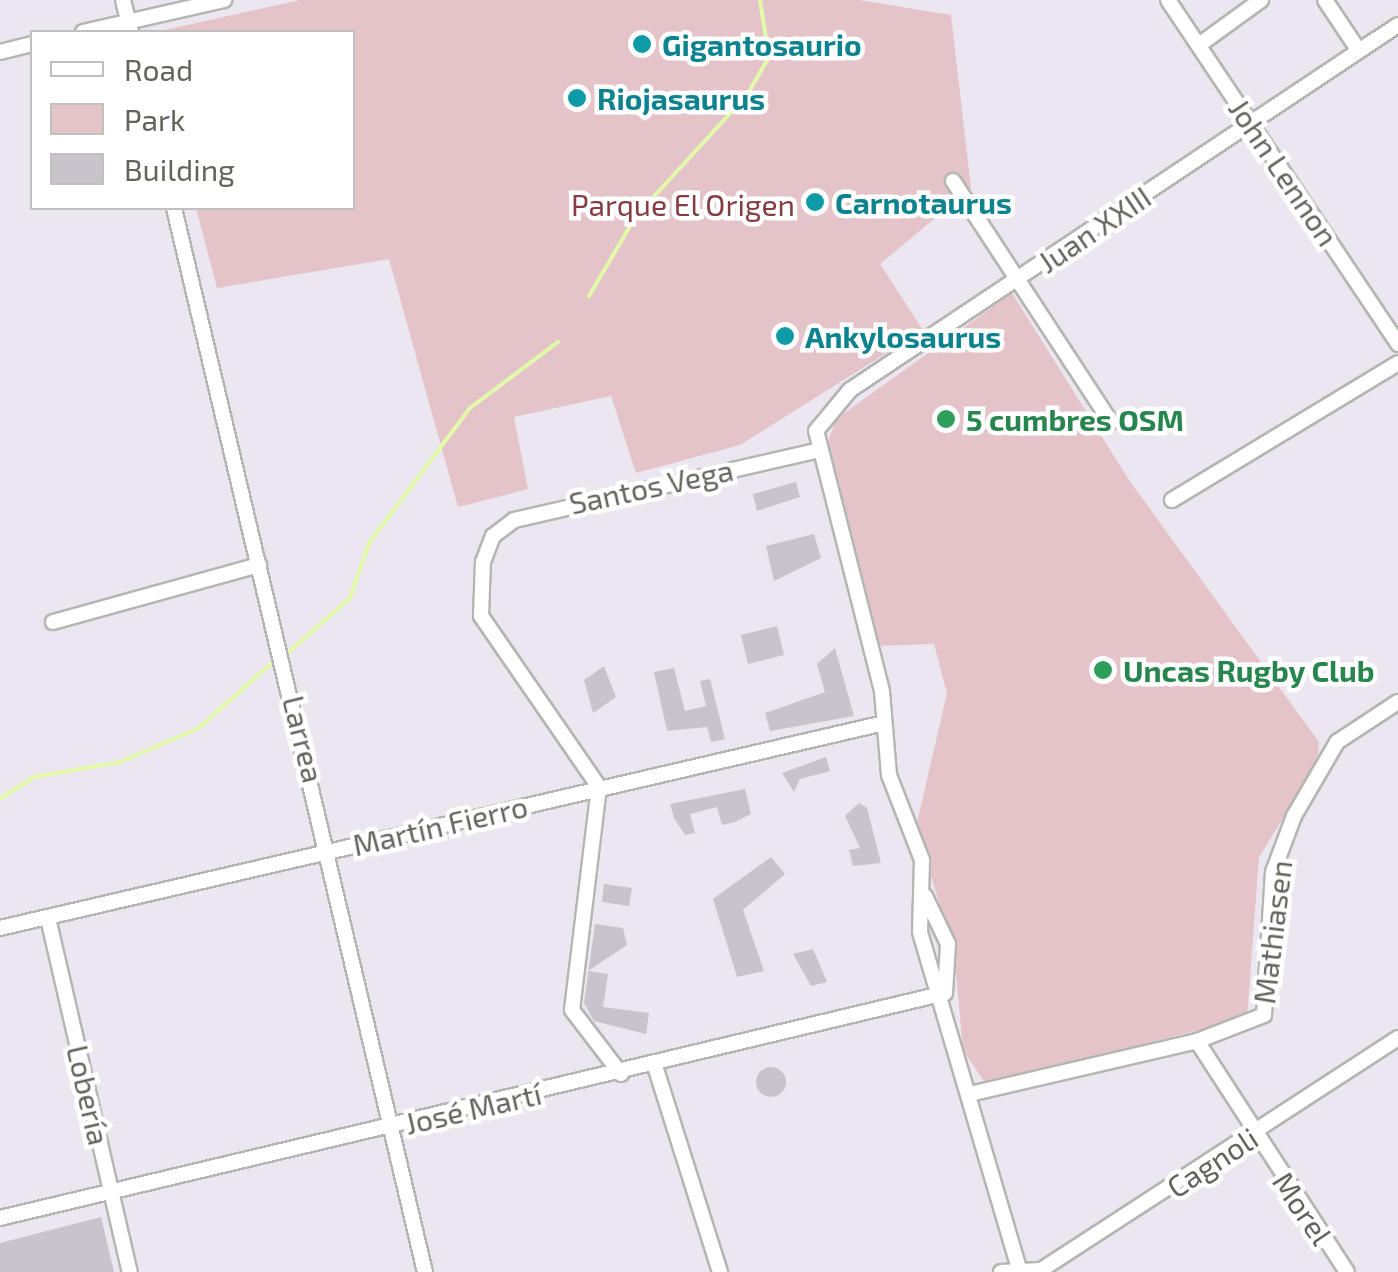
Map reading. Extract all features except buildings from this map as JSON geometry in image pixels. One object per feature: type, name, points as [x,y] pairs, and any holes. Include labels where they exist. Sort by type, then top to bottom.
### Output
[{"type":"street","points":[[124,0],[130,27]]},
{"type":"street","points":[[102,30],[130,27],[224,0]]},
{"type":"street","name":"John Lennon","points":[[1168,0],[1398,344]]},
{"type":"street","points":[[1199,44],[1262,0]]},
{"type":"street","points":[[1324,0],[1358,50]]},
{"type":"street","name":"Juan XXIII","points":[[816,451],[820,422],[838,398],[1398,25]]},
{"type":"street","points":[[0,52],[30,44]]},
{"type":"street","points":[[953,181],[1015,283],[1111,422]]},
{"type":"street","name":"Larrea","points":[[174,210],[258,566],[332,850],[426,1272]]},
{"type":"street","points":[[1172,500],[1398,363]]},
{"type":"street","points":[[816,451],[882,691],[880,724],[925,896],[948,944],[945,993]]},
{"type":"street","name":"Santos Vega","points":[[599,787],[480,616],[475,596],[493,536],[571,502],[816,451]]},
{"type":"street","points":[[53,622],[258,566]]},
{"type":"street","name":"Mathiasen","points":[[974,1093],[1197,1040],[1264,1015],[1273,872],[1338,742],[1398,702]]},
{"type":"street","name":"Martín Fierro","points":[[0,928],[880,724]]},
{"type":"street","points":[[599,787],[570,986],[572,1010],[621,1074]]},
{"type":"street","points":[[925,896],[920,932],[945,993],[1020,1270]]},
{"type":"street","name":"Lobería","points":[[48,918],[130,1272]]},
{"type":"street","name":"José Martí","points":[[0,1218],[656,1066],[945,993]]},
{"type":"street","name":"Cagnoli","points":[[1001,1272],[1041,1270],[1398,1038]]},
{"type":"street","name":"Morel","points":[[1197,1040],[1254,1135],[1347,1272]]},
{"type":"street","points":[[656,1066],[720,1272]]},
{"type":"green space","name":"Parque El Origen","points":[[300,0],[859,0],[951,15],[971,188],[880,264],[923,330],[740,445],[636,473],[611,396],[514,417],[528,489],[458,507],[389,259],[217,288],[197,210],[355,210],[355,30],[165,30]]},
{"type":"green space","name":"Uncas Rugby Club","points":[[1012,293],[1129,480],[1319,742],[1317,764],[1259,857],[1247,1018],[986,1084],[963,1050],[954,951],[916,827],[947,693],[934,644],[876,646],[824,453],[836,419]]},
{"type":"waterway","points":[[589,296],[636,216],[747,95],[769,57],[760,0]]},
{"type":"waterway","points":[[283,657],[350,598],[369,543],[470,408],[558,342]]},
{"type":"waterway","points":[[0,799],[34,777],[120,762],[199,728],[274,661]]},
{"type":"place","name":"Gigantosaurio","points":[[642,44]]},
{"type":"place","name":"Riojasaurus","points":[[577,98]]},
{"type":"place","name":"Carnotaurus","points":[[815,202]]},
{"type":"place","name":"Ankylosaurus","points":[[785,336]]},
{"type":"place","name":"5 cumbres OSM","points":[[946,419]]},
{"type":"place","name":"Uncas Rugby Club","points":[[1103,670]]}]
